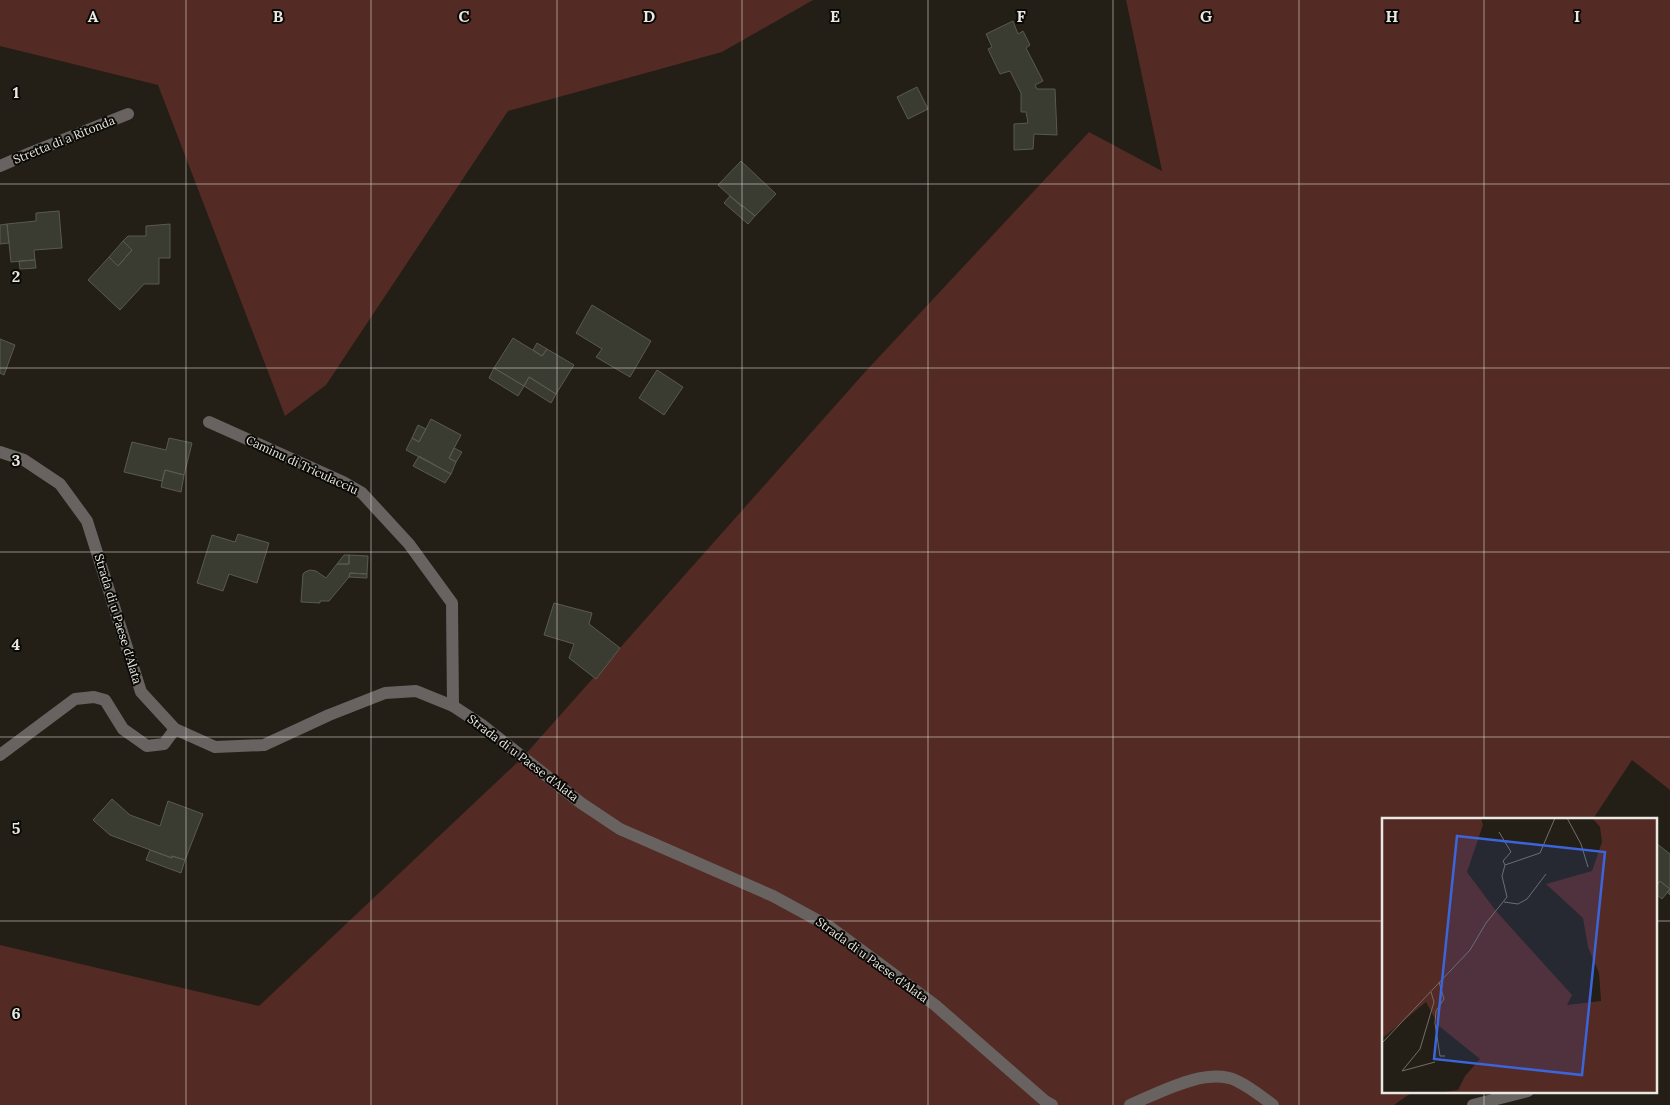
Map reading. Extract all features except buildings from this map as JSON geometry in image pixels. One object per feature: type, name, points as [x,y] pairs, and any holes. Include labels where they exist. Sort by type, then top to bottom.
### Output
[{"type":"street","name":"Stretta di a Ritonda","points":[[0,166],[128,114]]},
{"type":"street","name":"Caminu di Triculacciu","points":[[209,422],[343,482],[362,493],[409,544],[452,604],[453,706]]},
{"type":"street","name":"Strada di u Paese d'Alata","points":[[0,452],[24,460],[60,484],[87,521],[140,692],[175,729],[215,747],[264,745],[329,714],[385,693],[416,691],[453,706],[482,725],[581,802],[620,829],[773,896],[830,926],[935,1005],[1045,1102],[1052,1105]]},
{"type":"street","points":[[0,755],[75,699],[94,697],[105,700],[123,729],[147,746],[164,744],[175,729]]},
{"type":"street","points":[[1130,1105],[1194,1079],[1216,1076],[1236,1080],[1273,1105]]},
{"type":"street","points":[[1473,1105],[1524,1092]]},
{"type":"shaded area","points":[[0,0],[813,0],[722,52],[508,111],[326,385],[285,416],[158,85],[0,46]]},
{"type":"shaded area","points":[[1126,0],[1670,0],[1670,790],[1632,760],[1594,818],[1382,818],[1382,1092],[1413,1092],[1394,1105],[0,1105],[0,945],[259,1006],[523,757],[865,372],[1089,132],[1162,171]]}]
